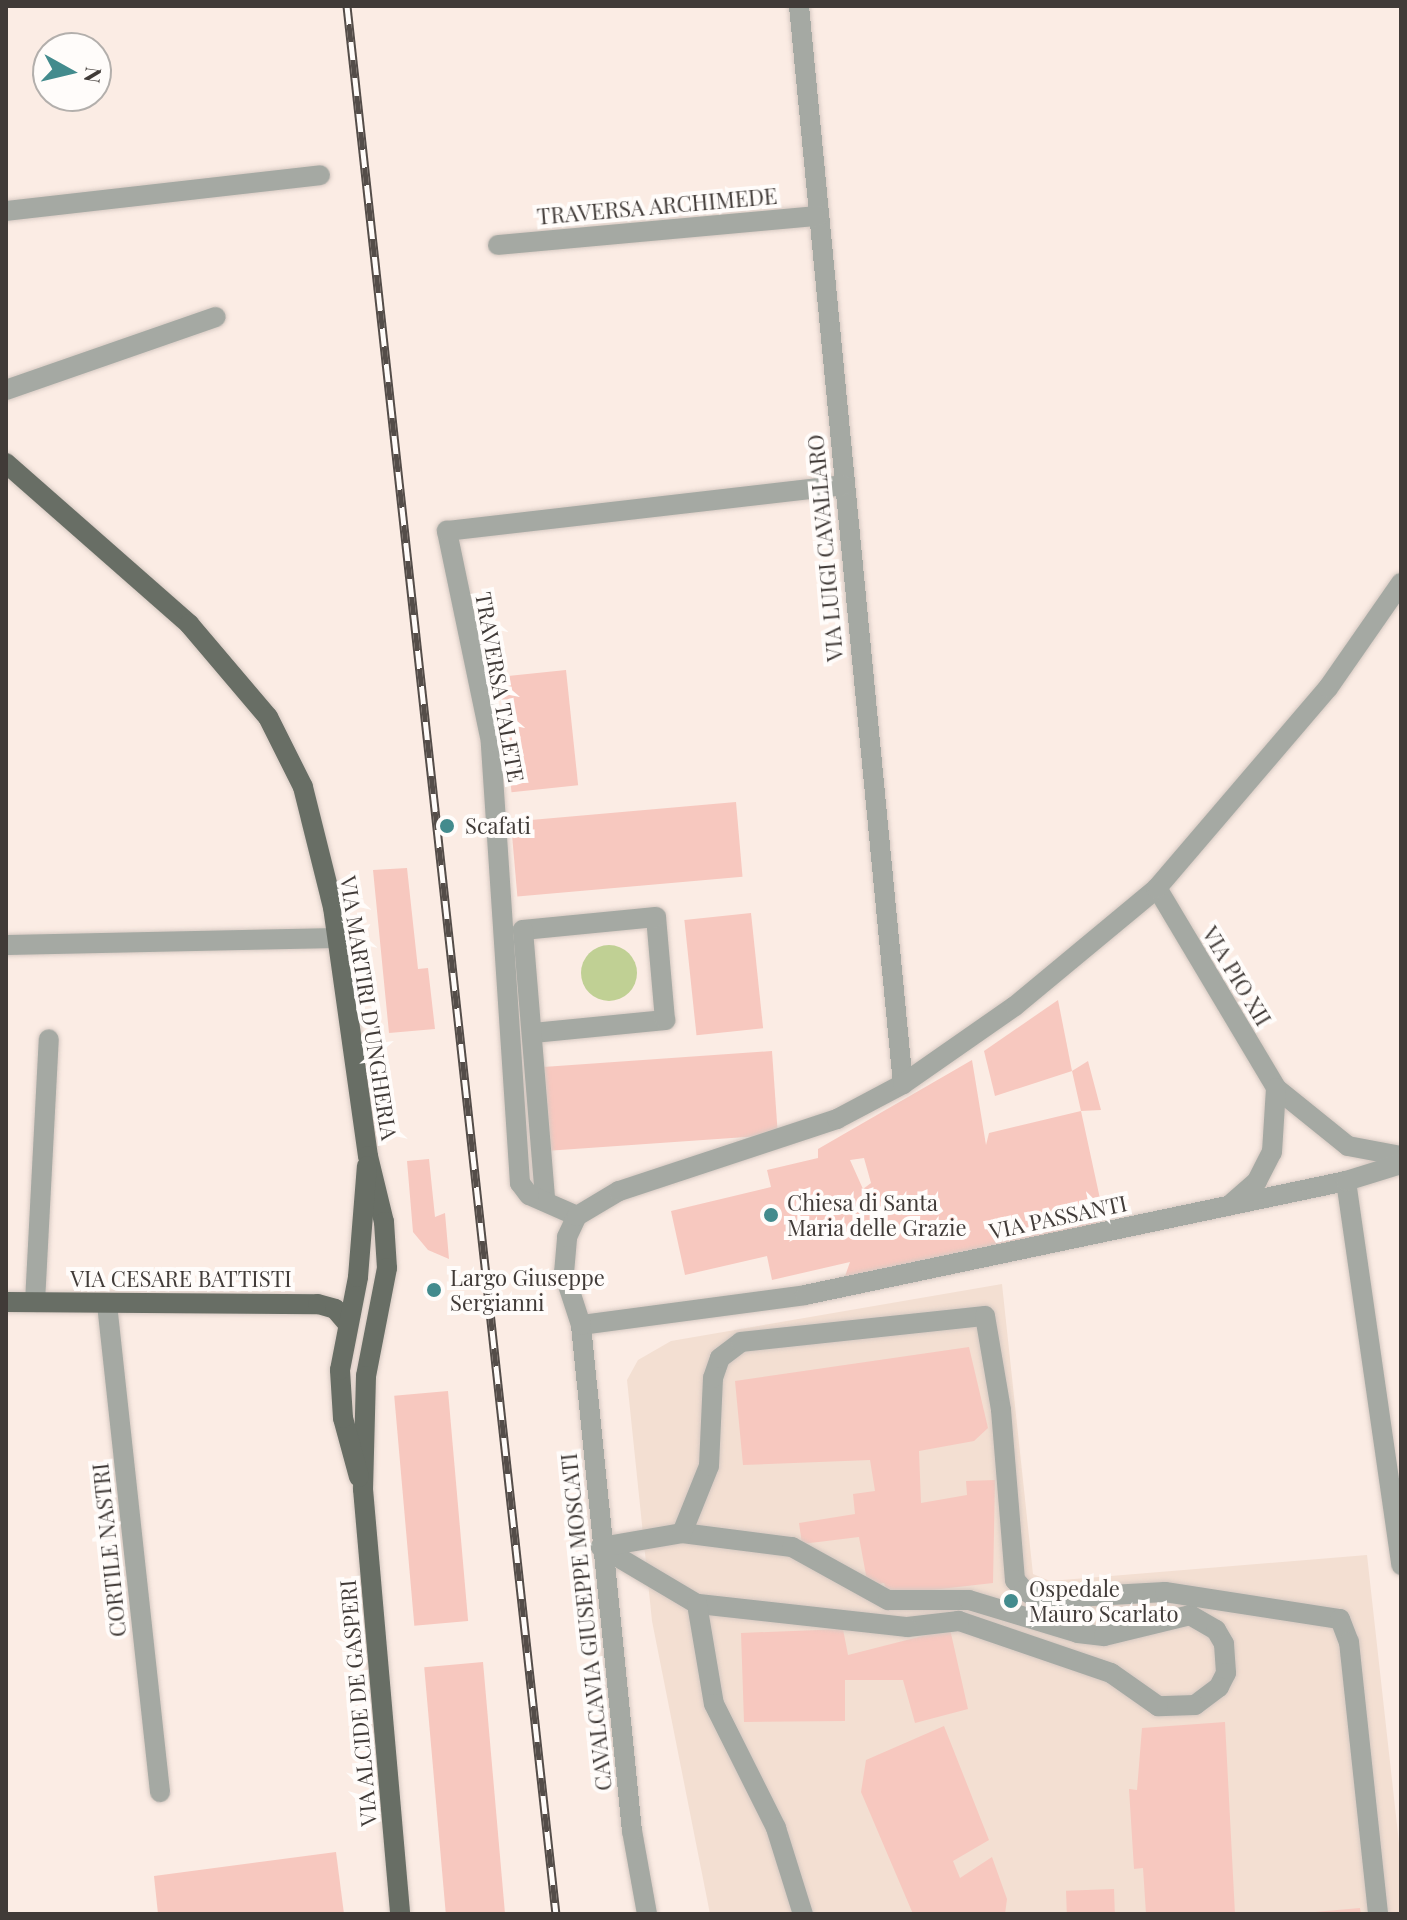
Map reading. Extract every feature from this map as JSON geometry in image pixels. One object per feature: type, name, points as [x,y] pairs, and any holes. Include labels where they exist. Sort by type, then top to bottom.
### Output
[{"type":"main road","name":"VIA MARTIRI D'UNGHERIA","points":[[6,463],[189,624],[268,717],[303,787],[338,938],[368,1156],[384,1222],[381,1305]]},
{"type":"main road","name":"VIA MARTIRI D'UNGHERIA","points":[[348,1324],[368,1156]]},
{"type":"main road","name":"VIA CESARE BATTISTI","points":[[6,1302],[318,1304],[335,1309],[348,1324]]},
{"type":"main road","name":"VIA ALCIDE DE GASPERI","points":[[381,1305],[366,1376],[363,1489],[400,1914]]},
{"type":"main road","name":"VIA ALCIDE DE GASPERI","points":[[348,1324],[341,1396],[363,1489]]},
{"type":"street","name":"VIA LUIGI CAVALLARO","points":[[799,6],[903,1084]]},
{"type":"street","points":[[6,211],[320,175]]},
{"type":"street","name":"TRAVERSA ARCHIMEDE","points":[[498,245],[819,216]]},
{"type":"street","points":[[6,390],[216,317]]},
{"type":"street","name":"TRAVERSA TALETE","points":[[577,1216],[520,1183],[491,742],[447,531],[843,485]]},
{"type":"street","points":[[577,1216],[619,1191],[837,1119],[903,1084],[1015,1006],[1157,888],[1328,688],[1401,583]]},
{"type":"street","name":"VIA PIO XII","points":[[1157,888],[1276,1088],[1348,1146],[1401,1156]]},
{"type":"street","points":[[533,1033],[665,1020],[656,917],[523,930],[545,1200]]},
{"type":"street","points":[[6,945],[338,938]]},
{"type":"street","points":[[35,1302],[49,1039]]},
{"type":"street","points":[[1229,1206],[1257,1181],[1272,1152],[1276,1088]]},
{"type":"street","name":"VIA PASSANTI","points":[[581,1325],[805,1295],[1346,1181],[1401,1164]]},
{"type":"street","points":[[1346,1181],[1401,1565]]},
{"type":"street","name":"CAVALCAVIA GIUSEPPE MOSCATI","points":[[577,1216],[564,1265],[581,1325],[632,1831],[647,1914]]},
{"type":"street","name":"CORTILE NASTRI","points":[[107,1304],[160,1792]]},
{"type":"street","points":[[682,1533],[709,1466],[713,1378],[720,1358],[741,1342],[985,1316],[1001,1410],[1015,1580],[1024,1590],[1038,1599],[1165,1592],[1340,1619],[1349,1642],[1378,1914]]},
{"type":"street","points":[[682,1533],[792,1547],[888,1600],[969,1600],[1078,1633],[1104,1636],[1190,1615],[1224,1644],[1226,1673],[1208,1698],[1195,1705],[1158,1706],[1111,1673],[959,1621],[907,1627],[697,1604],[601,1547],[682,1533]]},
{"type":"street","points":[[697,1604],[714,1704],[776,1828],[803,1914]]},
{"type":"shaded area","name":"Ospedale Mauro Scarlato","points":[[1002,1284],[1033,1574],[1050,1581],[1367,1555],[1401,1861],[1401,1914],[710,1914],[652,1621],[627,1380],[638,1360],[671,1341]]},
{"type":"green space","points":[[609,945],[629,953],[637,973],[629,993],[609,1001],[589,993],[581,973],[589,953]]},
{"type":"building","points":[[566,670],[578,785],[511,792],[499,677]]},
{"type":"building","points":[[736,802],[743,877],[517,896],[511,822]]},
{"type":"building","points":[[407,868],[418,969],[428,968],[435,1029],[389,1033],[373,870]]},
{"type":"building","points":[[751,913],[763,1028],[696,1035],[684,920]]},
{"type":"building","points":[[1058,1000],[1072,1071],[995,1096],[984,1051]]},
{"type":"building","points":[[772,1051],[778,1135],[545,1151],[540,1067]]},
{"type":"building","points":[[972,1060],[986,1145],[989,1133],[1081,1111],[1102,1208],[1097,1224],[844,1279],[850,1262],[772,1280],[767,1256],[685,1275],[671,1211],[771,1187],[767,1170],[818,1158],[818,1149]],"holes":[[[864,1158],[871,1183],[863,1189],[850,1160]]]},
{"type":"building","points":[[1088,1061],[1101,1110],[1081,1111],[1072,1071]]},
{"type":"building","points":[[429,1159],[435,1217],[445,1213],[449,1259],[428,1250],[413,1232],[407,1161]]},
{"type":"building","points":[[969,1347],[988,1428],[974,1441],[919,1451],[921,1503],[967,1495],[966,1481],[995,1480],[993,1583],[888,1595],[884,1583],[868,1586],[859,1537],[802,1544],[799,1523],[855,1514],[853,1494],[875,1491],[870,1460],[743,1465],[735,1381]]},
{"type":"building","points":[[448,1391],[468,1621],[414,1626],[394,1396]]},
{"type":"building","points":[[843,1629],[848,1655],[950,1629],[968,1709],[915,1723],[903,1680],[845,1680],[845,1721],[744,1722],[741,1633]]},
{"type":"building","points":[[483,1662],[505,1914],[446,1914],[424,1667]]},
{"type":"building","points":[[1225,1722],[1235,1914],[1146,1914],[1143,1868],[1134,1869],[1129,1789],[1137,1790],[1142,1728]]},
{"type":"building","points":[[944,1726],[989,1840],[953,1861],[960,1878],[992,1857],[1007,1899],[1005,1914],[913,1914],[861,1792],[866,1760]]},
{"type":"building","points":[[336,1852],[344,1914],[158,1914],[154,1876]]},
{"type":"building","points":[[1114,1889],[1115,1914],[1067,1914],[1066,1891]]},
{"type":"building","points":[[1360,1908],[1361,1914],[1315,1914],[1315,1912]]},
{"type":"railway","points":[[347,6],[556,1914]]},
{"type":"place","name":"Scafati","points":[[447,826]]},
{"type":"place","name":"Chiesa di Santa Maria delle Grazie","points":[[771,1215]]},
{"type":"place","name":"Largo Giuseppe Sergianni","points":[[434,1290]]},
{"type":"place","name":"Ospedale Mauro Scarlato","points":[[1011,1601]]}]
